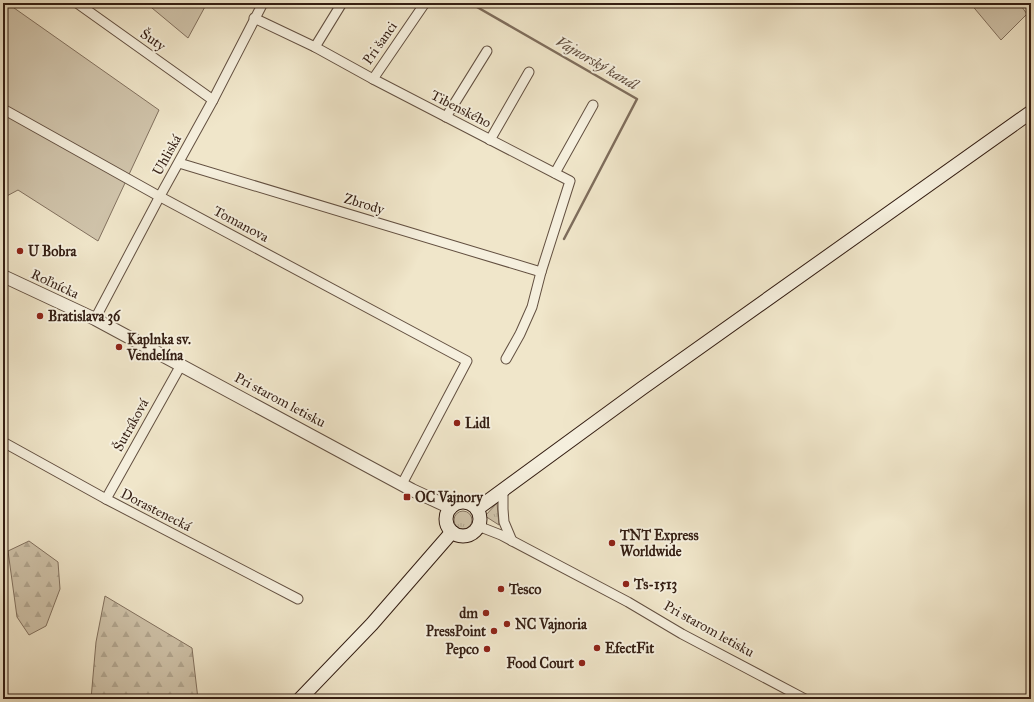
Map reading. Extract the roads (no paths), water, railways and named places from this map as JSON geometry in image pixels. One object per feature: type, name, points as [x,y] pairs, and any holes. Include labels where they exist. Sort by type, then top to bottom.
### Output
[{"type":"main road","points":[[477,509],[641,389],[1031,112]]},
{"type":"main road","points":[[464,503],[477,509],[480,516],[478,526],[474,532],[468,535],[458,535],[452,532],[447,521],[448,513],[451,508],[457,504],[464,503]]},
{"type":"main road","points":[[300,699],[381,614],[452,532]]},
{"type":"street","name":"Šuty","points":[[77,3],[213,100]]},
{"type":"street","name":"Uhliská","points":[[95,319],[213,100],[262,3]]},
{"type":"street","points":[[315,47],[342,3]]},
{"type":"street","name":"Pri šanci","points":[[372,79],[425,3]]},
{"type":"street","name":"Tibenského","points":[[254,18],[315,47],[372,79],[570,181],[541,272]]},
{"type":"street","points":[[446,117],[487,51]]},
{"type":"street","points":[[490,140],[529,72]]},
{"type":"street","points":[[555,173],[594,105]]},
{"type":"street","name":"Tomanova","points":[[3,109],[160,196],[467,361],[402,484]]},
{"type":"street","name":"Zbrody","points":[[179,163],[541,272]]},
{"type":"street","points":[[506,359],[520,334],[532,307],[541,272]]},
{"type":"street","name":"Roľnícka","points":[[3,276],[95,319]]},
{"type":"street","name":"Pri starom letisku","points":[[95,319],[402,484],[451,508]]},
{"type":"street","name":"Šutráková","points":[[106,499],[181,365]]},
{"type":"street","name":"Dorastenecká","points":[[3,442],[106,499],[298,599]]},
{"type":"street","points":[[504,490],[504,522],[512,541]]},
{"type":"street","name":"Pri starom letisku","points":[[478,526],[501,535],[628,602],[682,634],[805,699]]},
{"type":"waterway","name":"Vajnorský kanál","points":[[470,3],[637,99],[564,239]]},
{"type":"place","name":"U Bobra","points":[[20,251]]},
{"type":"place","name":"Bratislava 36","points":[[40,316]]},
{"type":"place","name":"Kaplnka sv. Vendelína","points":[[119,347]]},
{"type":"place","name":"Lidl","points":[[457,423]]},
{"type":"place","name":"OC Vajnory","points":[[407,497]]},
{"type":"place","name":"TNT Express Worldwide","points":[[612,543]]},
{"type":"place","name":"Ts-1513","points":[[626,584]]},
{"type":"place","name":"Tesco","points":[[501,589]]},
{"type":"place","name":"dm","points":[[486,613]]},
{"type":"place","name":"NC Vajnoria","points":[[507,624]]},
{"type":"place","name":"PressPoint","points":[[494,631]]},
{"type":"place","name":"EfectFit","points":[[597,648]]},
{"type":"place","name":"Pepco","points":[[487,649]]},
{"type":"place","name":"Food Court","points":[[582,663]]}]
